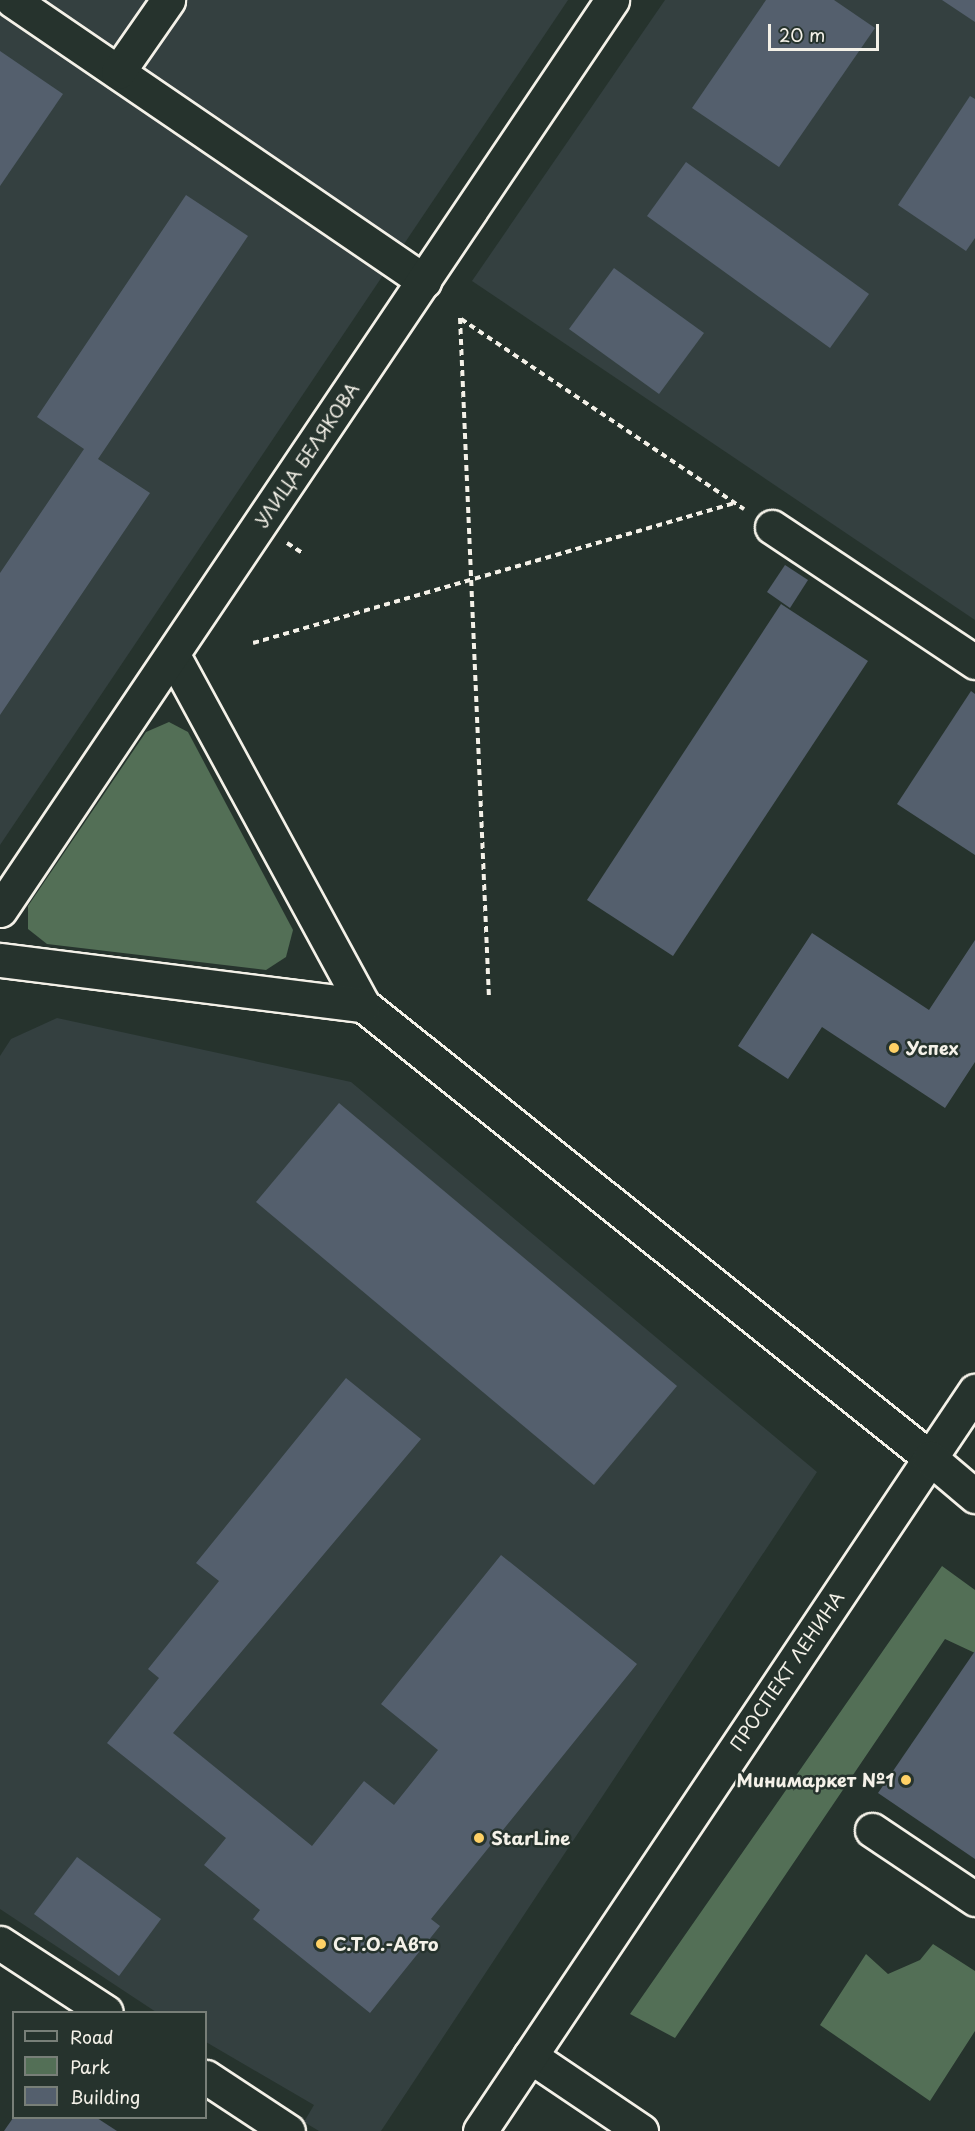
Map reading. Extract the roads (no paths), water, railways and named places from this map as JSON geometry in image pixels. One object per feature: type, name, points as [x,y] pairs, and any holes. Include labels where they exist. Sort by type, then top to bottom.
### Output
[{"type":"street","points":[[12,0],[424,281]]},
{"type":"street","points":[[118,72],[168,0]]},
{"type":"street","name":"УЛИЦА БЕЛЯКОВА","points":[[0,910],[612,0]]},
{"type":"street","points":[[772,527],[975,662]]},
{"type":"street","points":[[173,655],[363,1005],[975,1496]]},
{"type":"street","points":[[0,960],[363,1005]]},
{"type":"street","name":"ПРОСПЕКТ ЛЕНИНА","points":[[480,2131],[975,1391]]},
{"type":"street","points":[[872,1830],[975,1899]]},
{"type":"street","points":[[0,1943],[103,2011]]},
{"type":"street","points":[[530,2056],[620,2125]]},
{"type":"street","points":[[207,2078],[288,2131]]},
{"type":"place","name":"Успех","points":[[894,1048]]},
{"type":"place","name":"Минимаркет №1","points":[[906,1780]]},
{"type":"place","name":"StarLine","points":[[479,1838]]},
{"type":"place","name":"С.Т.О.-Авто","points":[[321,1944]]}]
